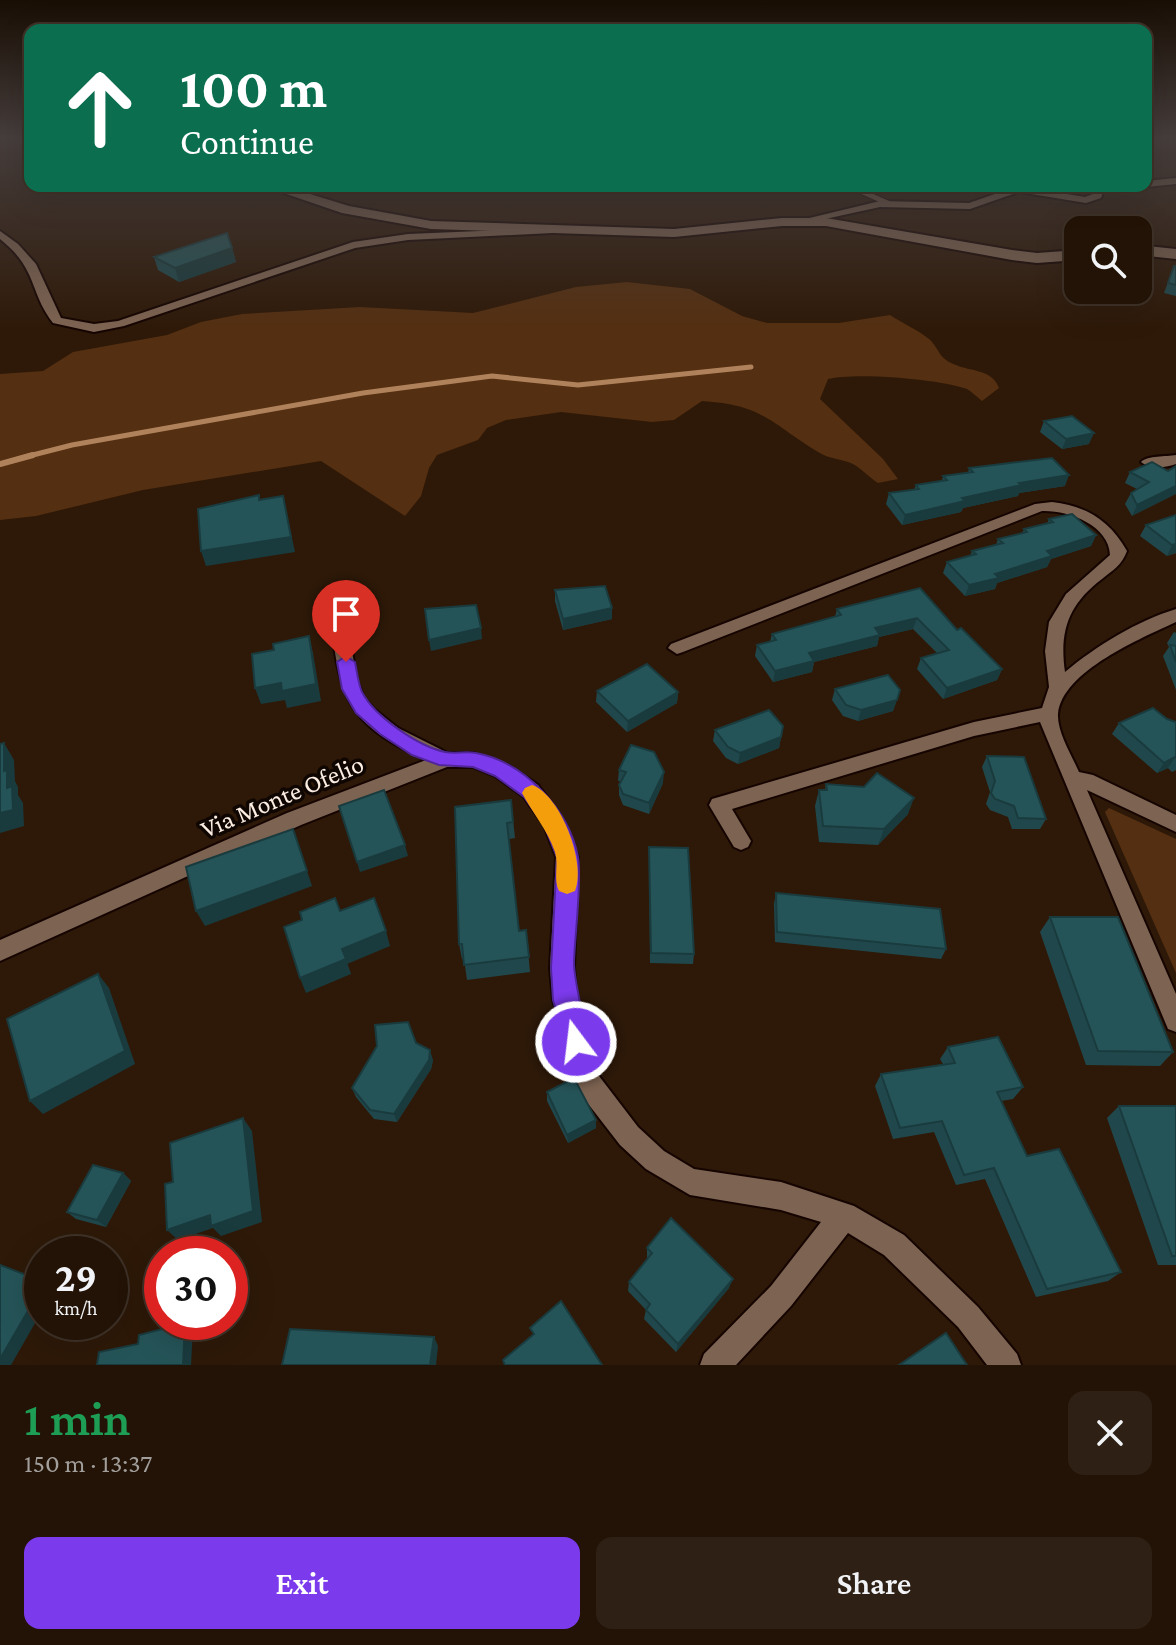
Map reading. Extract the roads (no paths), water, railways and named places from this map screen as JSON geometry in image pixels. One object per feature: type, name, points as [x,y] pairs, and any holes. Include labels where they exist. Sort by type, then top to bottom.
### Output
[{"type":"street","points":[[320,203],[431,225],[674,233],[802,221],[890,204],[970,206],[979,203]]},
{"type":"street","points":[[802,221],[849,225],[1012,255],[1037,258],[1064,256]]},
{"type":"street","points":[[0,234],[17,246],[31,264],[46,306],[57,321],[94,328],[120,324],[353,245],[408,237],[548,231]]},
{"type":"street","points":[[1152,251],[1176,254]]},
{"type":"street","points":[[1148,462],[1167,463],[1176,459]]},
{"type":"street","points":[[677,648],[1040,507],[1064,506],[1085,514],[1108,534],[1119,551],[1116,561],[1076,591],[1054,624],[1052,650],[1058,687],[1049,713],[1050,724],[1176,1021]]},
{"type":"street","points":[[337,609],[351,689],[362,708],[419,750],[446,760]]},
{"type":"street","points":[[1058,687],[1111,647],[1176,615]]},
{"type":"street","points":[[741,841],[719,805],[974,729],[1049,713]]},
{"type":"street","name":"Via Monte Ofelio","points":[[0,951],[294,819],[446,760],[474,760],[502,771],[531,791],[553,821],[567,857],[562,968],[565,1000],[588,1083],[629,1136],[655,1160],[690,1182],[781,1196],[844,1216],[894,1245],[968,1317],[1006,1365]]},
{"type":"street","points":[[1072,779],[1086,781],[1176,824]]},
{"type":"street","points":[[715,1365],[781,1296],[844,1216]]},
{"type":"waterway","points":[[25,457],[72,445],[363,393],[492,376],[578,385],[751,367]]},
{"type":"waterway","points":[[0,464],[33,455]]}]
